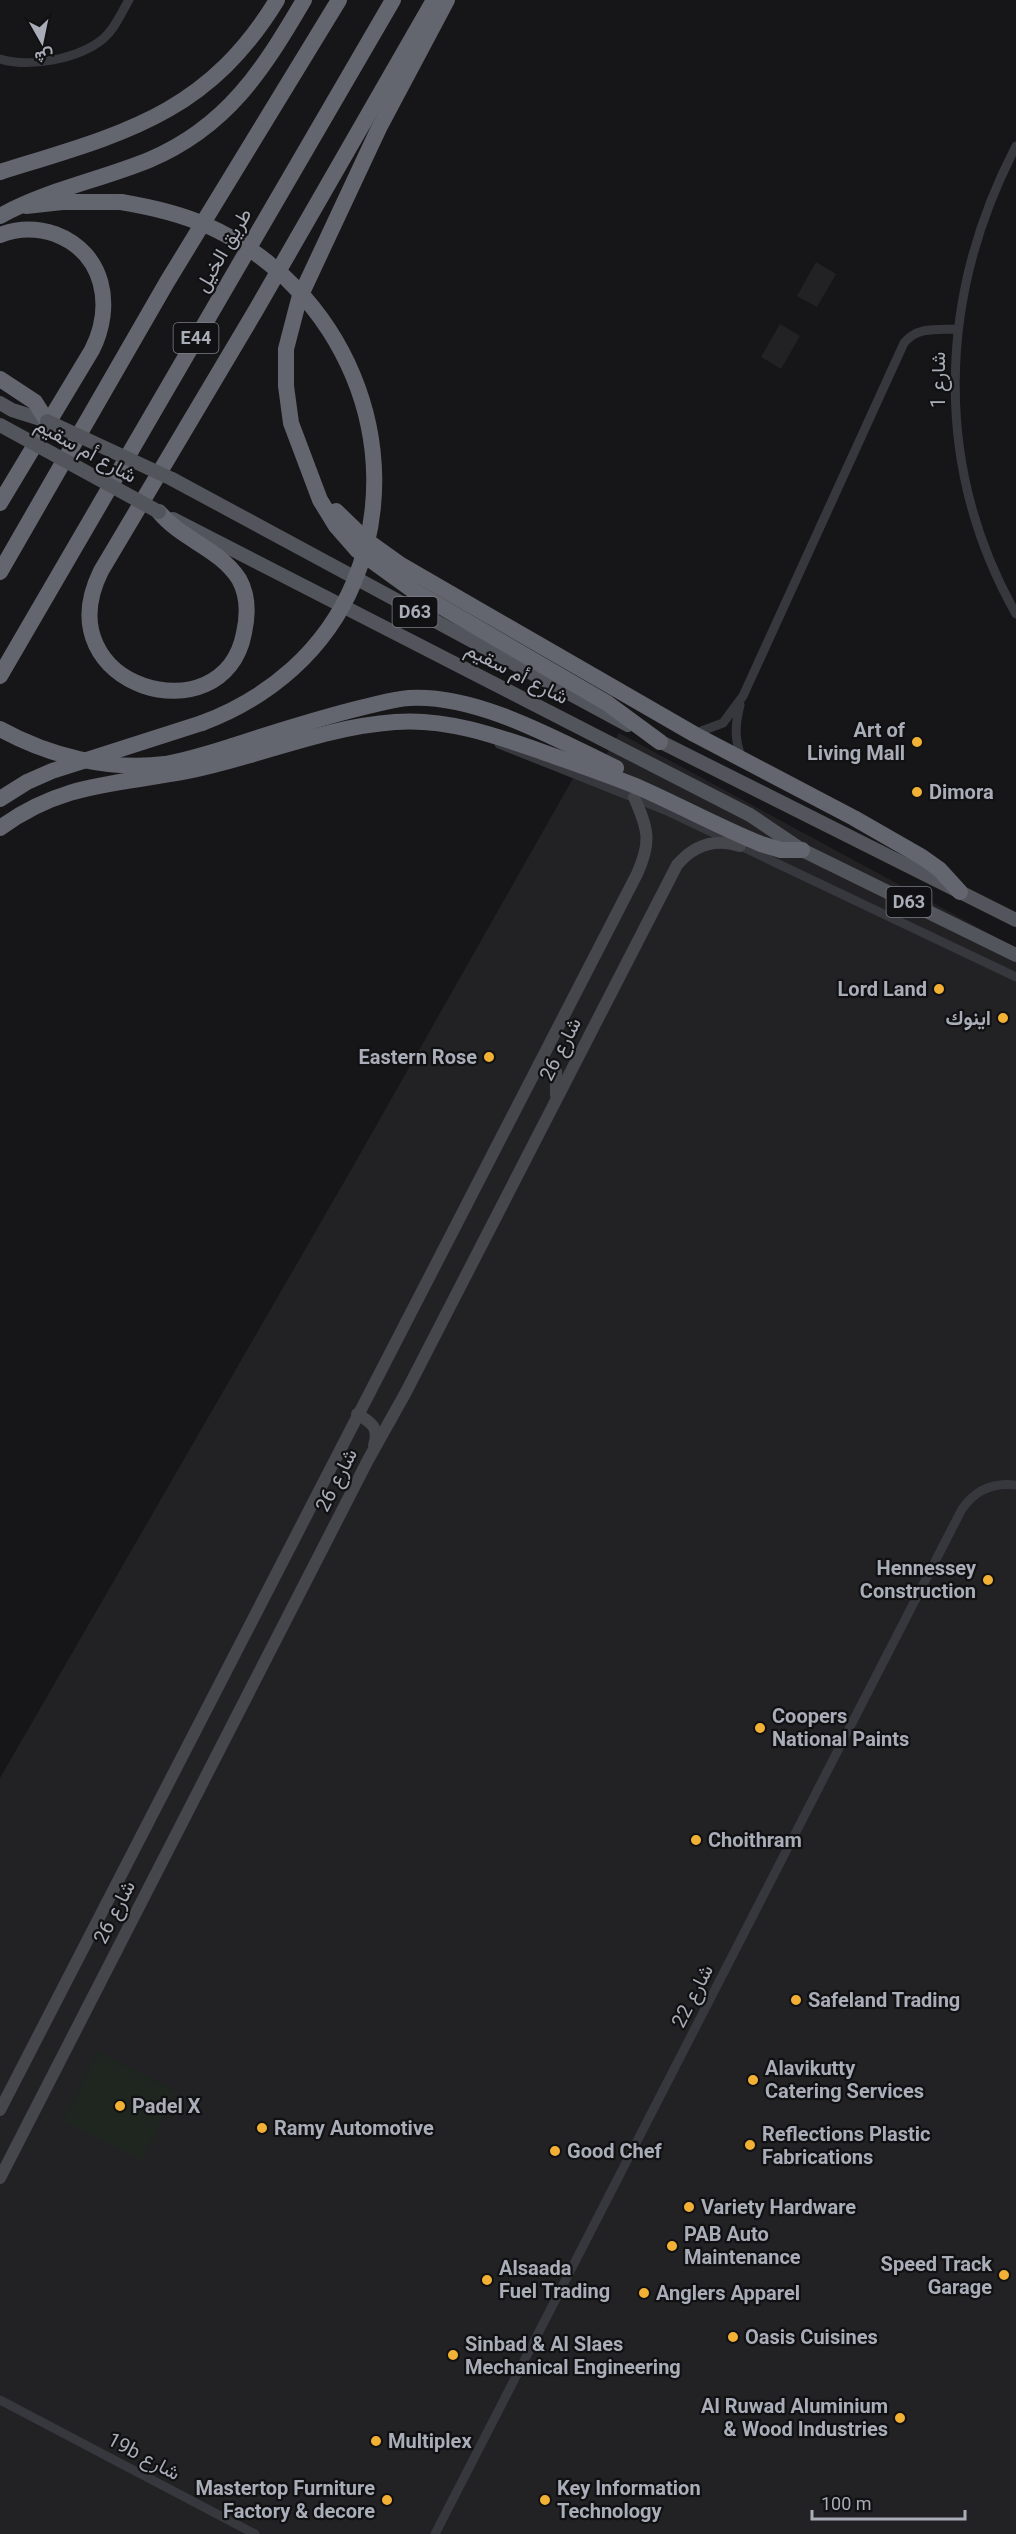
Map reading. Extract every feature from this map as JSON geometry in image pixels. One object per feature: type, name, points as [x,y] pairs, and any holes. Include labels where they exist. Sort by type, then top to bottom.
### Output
[{"type":"highway","points":[[0,172],[114,136],[175,106],[217,75],[237,54],[278,0]]},
{"type":"highway","points":[[0,216],[42,196],[149,159],[200,129],[223,111],[253,81],[304,0]]},
{"type":"highway","name":"طريق الخيل","points":[[0,572],[167,282],[339,0]]},
{"type":"highway","name":"طريق الخيل","points":[[0,676],[393,0]]},
{"type":"highway","points":[[159,512],[177,530],[227,564],[239,580],[246,603],[243,639],[228,666],[206,683],[176,691],[146,688],[128,680],[112,667],[99,650],[92,629],[90,607],[93,588],[434,0]]},
{"type":"highway","points":[[447,0],[379,128],[312,267],[294,312],[286,349],[286,386],[291,423],[320,500],[336,526],[370,561],[411,589],[607,703],[660,742]]},
{"type":"highway","points":[[0,210],[62,202],[121,202],[166,211],[209,226],[259,256],[288,282],[319,317],[345,356],[363,402],[374,450],[375,489],[371,528],[358,572],[338,614],[315,646],[288,674],[247,703],[202,723],[52,771],[27,782],[0,799]]},
{"type":"highway","points":[[0,235],[17,230],[39,230],[70,241],[94,264],[102,284],[104,297],[102,325],[95,344],[0,504]]},
{"type":"highway","points":[[0,379],[35,402],[47,421]]},
{"type":"highway","points":[[310,474],[342,518],[388,557],[694,734],[854,818],[922,857],[947,876],[960,892]]},
{"type":"highway","points":[[0,493],[16,478]]},
{"type":"highway","points":[[0,729],[23,741],[57,753],[95,762],[123,765],[165,764],[232,746],[323,717],[388,702],[424,698],[455,702],[532,729],[761,837],[797,846]]},
{"type":"highway","points":[[0,828],[33,806],[71,790],[187,771],[364,726],[415,721],[476,731],[606,774],[761,844],[782,850],[797,846]]},
{"type":"main road","name":"شارع أم سقيم","points":[[0,403],[12,410],[47,421],[172,479],[552,686],[1016,920]]},
{"type":"main road","name":"شارع أم سقيم","points":[[0,425],[159,512],[759,820],[797,846],[1016,955]]},
{"type":"main road","name":"شارع 26","points":[[0,2110],[644,858],[648,843],[647,830],[634,797]]},
{"type":"main road","name":"شارع 26","points":[[0,2178],[368,1460],[406,1392],[677,865],[683,857],[700,846],[720,842],[740,846]]},
{"type":"main road","points":[[539,1064],[549,1064],[556,1071],[555,1100]]},
{"type":"main road","points":[[357,1414],[372,1423],[376,1430],[376,1439],[368,1460]]},
{"type":"street","points":[[0,59],[26,64],[40,63],[90,47],[113,28],[129,0]]},
{"type":"street","name":"شارع 1","points":[[1016,146],[979,230],[966,279],[957,329],[955,406],[966,484],[984,544],[1016,614]]},
{"type":"street","points":[[743,761],[735,729],[743,696],[904,343],[921,331],[957,329]]},
{"type":"street","points":[[694,734],[723,723],[743,696]]},
{"type":"street","points":[[476,731],[517,753],[634,797],[1016,977]]},
{"type":"street","name":"شارع 22","points":[[435,2534],[962,1509],[978,1492],[992,1485],[1016,1485]]},
{"type":"street","name":"19b شارع","points":[[0,2401],[255,2534]]},
{"type":"shaded area","points":[[816,262],[836,274],[817,307],[797,296]]},
{"type":"shaded area","points":[[780,324],[800,336],[781,369],[761,357]]},
{"type":"shaded area","points":[[619,733],[1016,948],[1016,2534],[0,2534],[0,1778],[351,1170],[588,752],[603,760]]},
{"type":"shaded area","name":"Padel X","points":[[98,2052],[176,2092],[141,2160],[63,2121]]},
{"type":"place","name":"Art of Living Mall","points":[[917,742]]},
{"type":"place","name":"Dimora","points":[[917,792]]},
{"type":"place","name":"Lord Land","points":[[939,989]]},
{"type":"place","name":"اينوك","points":[[1003,1018]]},
{"type":"place","name":"Eastern Rose","points":[[489,1057]]},
{"type":"place","name":"Hennessey Construction","points":[[988,1580]]},
{"type":"place","name":"Coopers National Paints","points":[[760,1728]]},
{"type":"place","name":"Choithram","points":[[696,1840]]},
{"type":"place","name":"Safeland Trading","points":[[796,2000]]},
{"type":"place","name":"Alavikutty Catering Services","points":[[753,2080]]},
{"type":"place","name":"Padel X","points":[[120,2106]]},
{"type":"place","name":"Ramy Automotive","points":[[262,2128]]},
{"type":"place","name":"Reflections Plastic Fabrications","points":[[750,2145]]},
{"type":"place","name":"Good Chef","points":[[555,2151]]},
{"type":"place","name":"Variety Hardware","points":[[689,2207]]},
{"type":"place","name":"PAB Auto Maintenance","points":[[672,2246]]},
{"type":"place","name":"Speed Track Garage","points":[[1004,2275]]},
{"type":"place","name":"Alsaada Fuel Trading","points":[[487,2280]]},
{"type":"place","name":"Anglers Apparel","points":[[644,2293]]},
{"type":"place","name":"Oasis Cuisines","points":[[733,2337]]},
{"type":"place","name":"Sinbad & Al Slaes Mechanical Engineering","points":[[453,2355]]},
{"type":"place","name":"Al Ruwad Aluminium & Wood Industries","points":[[900,2418]]},
{"type":"place","name":"Multiplex","points":[[376,2441]]},
{"type":"place","name":"Mastertop Furniture Factory & decore","points":[[387,2500]]},
{"type":"place","name":"Key Information Technology","points":[[545,2500]]}]
